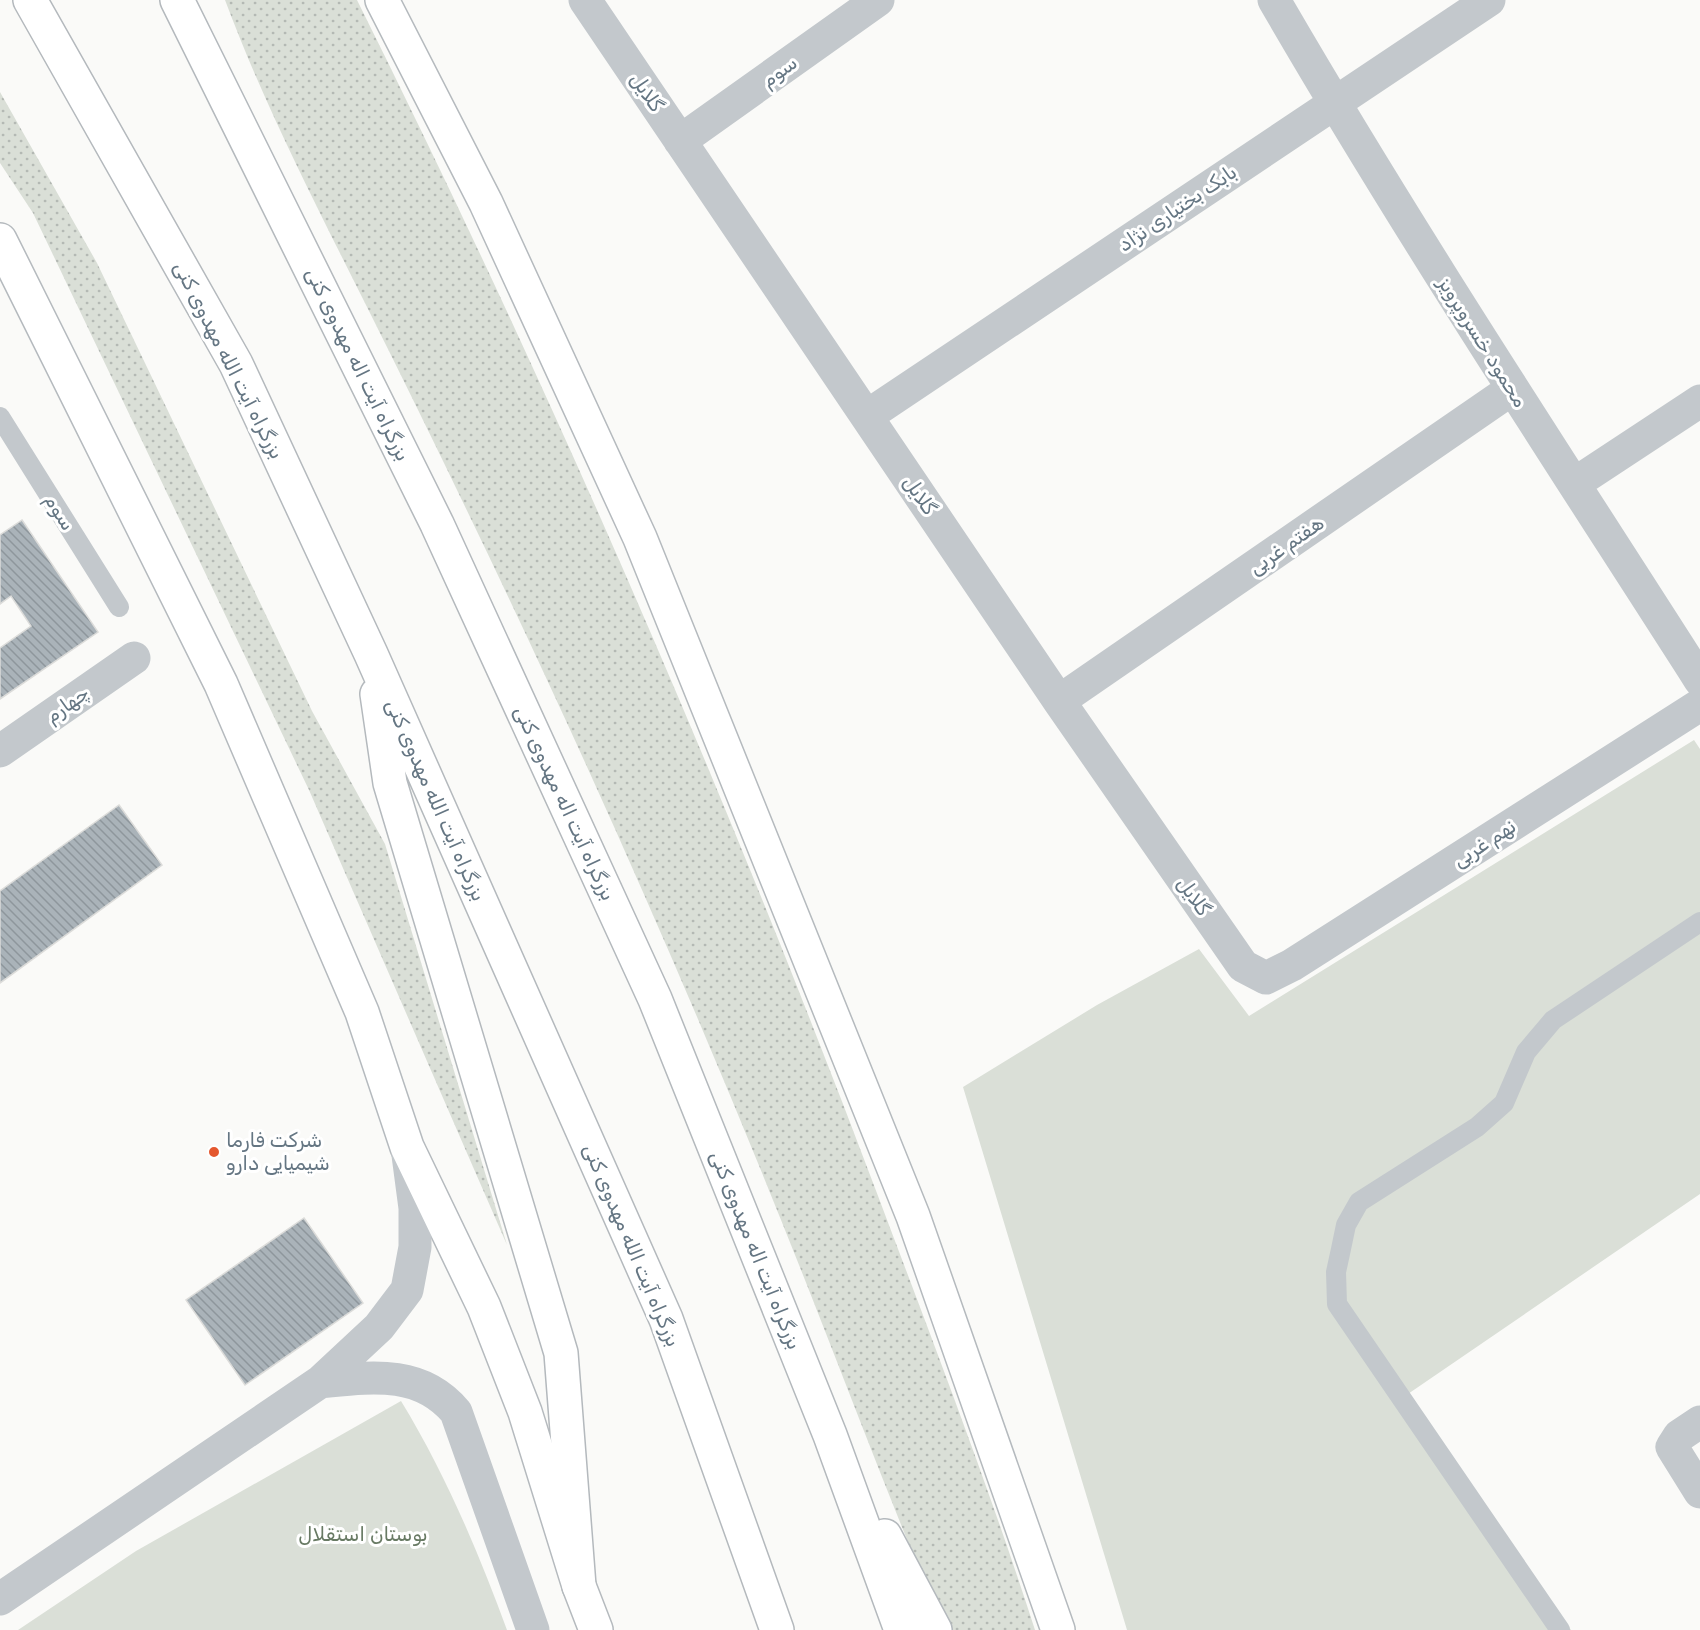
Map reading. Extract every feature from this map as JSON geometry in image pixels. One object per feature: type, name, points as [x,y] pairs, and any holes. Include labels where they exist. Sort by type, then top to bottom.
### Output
[{"type":"main road","name":"بزرگراه آیت الله مهدوی کنی","points":[[30,0],[236,364],[371,654],[666,1319],[777,1630]]},
{"type":"main road","name":"بزرگراه آیت اله مهدوی کنی","points":[[177,0],[437,524],[655,999],[830,1435],[901,1630]]},
{"type":"main road","points":[[382,0],[486,203],[640,538],[913,1216],[1058,1630]]},
{"type":"main road","points":[[0,240],[221,684],[362,1012],[407,1147],[484,1307],[521,1401],[579,1586],[596,1630]]},
{"type":"main road","points":[[371,654],[390,783],[561,1353],[579,1586]]},
{"type":"main road","points":[[830,1435],[935,1630]]},
{"type":"street","name":"گلایل","points":[[585,0],[1059,701],[1243,966],[1266,978]]},
{"type":"street","name":"سوم","points":[[680,141],[878,0]]},
{"type":"street","name":"محمود خسروپرویز","points":[[1274,0],[1334,103],[1512,389],[1700,680]]},
{"type":"street","name":"بابک بختیاری نژاد","points":[[867,416],[1489,0]]},
{"type":"street","name":"هفتم غربی","points":[[1059,701],[1512,389]]},
{"type":"street","points":[[1574,484],[1700,401]]},
{"type":"street","name":"چهارم","points":[[0,751],[135,658]]},
{"type":"street","name":"نهم غربی","points":[[1266,978],[1292,965],[1700,705]]},
{"type":"street","points":[[0,1599],[320,1382],[379,1327],[407,1290],[415,1247],[415,1208],[407,1147]]},
{"type":"street","points":[[320,1382],[372,1377],[419,1384],[442,1395],[456,1412],[533,1630]]},
{"type":"street","points":[[1700,1422],[1679,1436],[1672,1448],[1700,1492]]},
{"type":"lane","name":"سوم","points":[[0,417],[119,608]]},
{"type":"lane","points":[[1560,1630],[1337,1304],[1336,1272],[1346,1225],[1359,1202],[1477,1127],[1504,1103],[1526,1053],[1553,1020],[1700,922]]},
{"type":"green space","points":[[225,0],[357,0],[498,292],[631,587],[695,736],[757,886],[875,1188],[978,1463],[1035,1630],[945,1630],[898,1518],[769,1189],[650,908],[508,596],[292,156]]},
{"type":"green space","points":[[0,92],[97,263],[312,711],[385,844],[507,1245],[309,790],[33,213],[0,163]]},
{"type":"green space","points":[[1694,740],[1700,749],[1700,1194],[1405,1396],[1571,1630],[1127,1630],[963,1087],[1097,1005],[1199,949],[1249,1016]]},
{"type":"green space","name":"بوستان استقلال","points":[[401,1401],[460,1513],[507,1630],[18,1630],[136,1551]]},
{"type":"building","points":[[22,520],[98,632],[0,699],[0,648],[31,626],[11,596],[0,604],[0,535]]},
{"type":"building","points":[[119,805],[162,865],[0,983],[0,891]]},
{"type":"building","points":[[304,1218],[363,1303],[245,1385],[186,1300]]},
{"type":"place","name":"شرکت فارما شیمیایی دارو","points":[[214,1152]]}]
